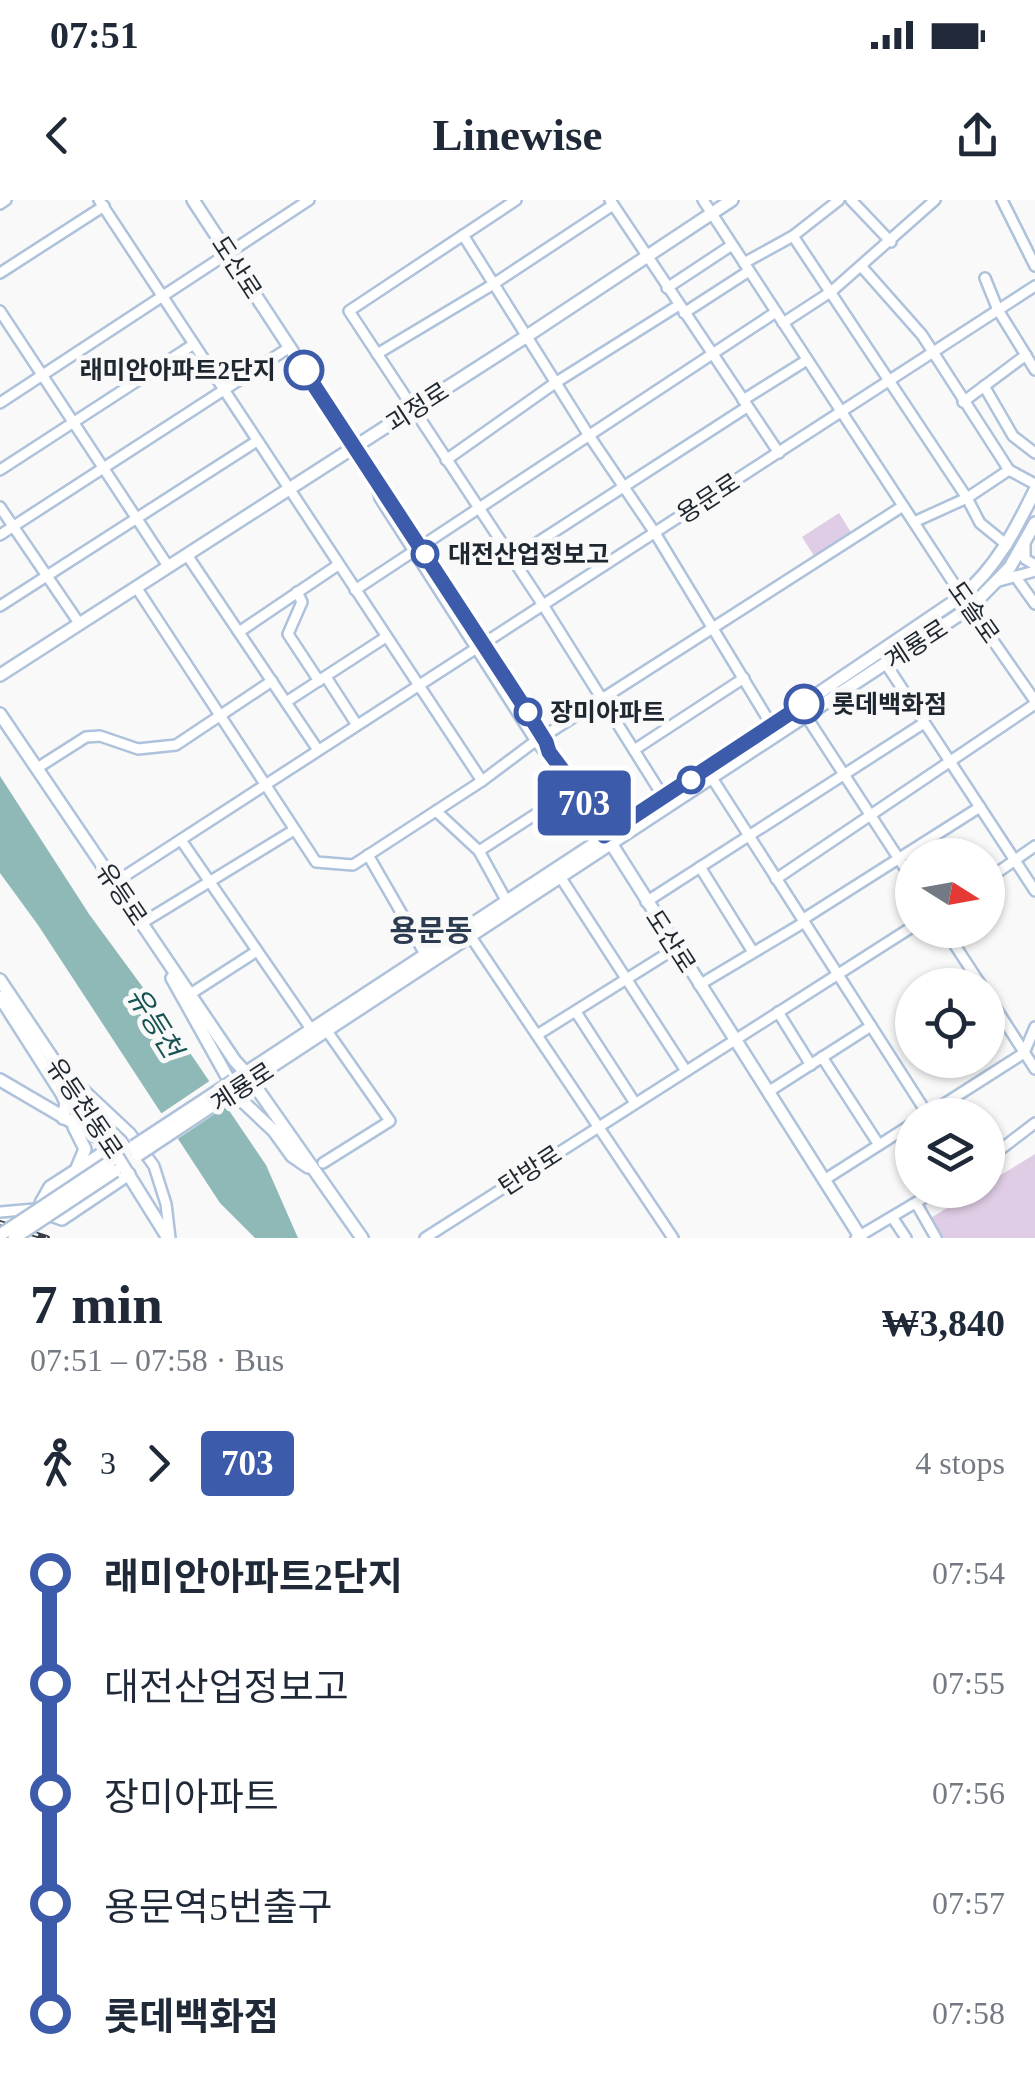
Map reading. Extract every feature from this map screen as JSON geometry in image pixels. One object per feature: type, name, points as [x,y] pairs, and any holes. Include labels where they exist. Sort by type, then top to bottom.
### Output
[{"type":"main road","name":"도산로","points":[[193,200],[355,447],[381,498],[576,788],[859,1237]]},
{"type":"main road","name":"괴정로","points":[[0,675],[732,200]]},
{"type":"main road","name":"계룡로","points":[[0,1235],[327,1032],[561,878],[664,798],[962,596],[976,585],[1007,545],[1035,487]]},
{"type":"main road","name":"계룡로","points":[[249,1077],[310,1030],[506,900],[712,778],[971,607],[1025,544],[1035,523]]},
{"type":"main road","name":"유등로","points":[[0,703],[234,1061],[319,1168],[362,1238]]},
{"type":"main road","name":"유등로","points":[[0,714],[196,991],[239,1055],[249,1077]]},
{"type":"main road","points":[[161,951],[167,970],[239,1098],[274,1130],[292,1156],[319,1168]]},
{"type":"main road","name":"유등천동로","points":[[0,980],[5,1004],[62,1094],[67,1121],[85,1149],[80,1166],[72,1172]]},
{"type":"main road","name":"유등천동로","points":[[5,1004],[59,1069],[169,1238]]},
{"type":"main road","points":[[0,1080],[67,1121],[117,1160]]},
{"type":"main road","name":"계룡로","points":[[14,1238],[117,1160]]},
{"type":"main road","points":[[0,1228],[86,1170],[117,1160]]},
{"type":"main road","points":[[117,1160],[62,1219],[49,1216],[42,1208],[44,1193],[72,1172],[117,1160]]},
{"type":"main road","points":[[24,1238],[114,1177],[117,1160]]},
{"type":"street","points":[[0,403],[309,200]]},
{"type":"street","points":[[516,200],[349,311],[543,605],[664,798]]},
{"type":"street","name":"도솔로","points":[[704,200],[1035,703]]},
{"type":"street","points":[[446,460],[556,383],[681,309],[793,236],[839,200]]},
{"type":"street","points":[[851,200],[891,242]]},
{"type":"street","points":[[1002,200],[1034,261]]},
{"type":"street","points":[[782,322],[832,291],[891,242],[929,201]]},
{"type":"street","points":[[378,354],[492,285],[611,202],[779,453]]},
{"type":"street","points":[[0,273],[102,203],[482,781]]},
{"type":"street","points":[[463,235],[655,533],[772,726]]},
{"type":"street","points":[[793,236],[980,523],[1007,545]]},
{"type":"street","points":[[667,288],[732,246]]},
{"type":"street","points":[[861,266],[922,335],[1008,470],[1035,487]]},
{"type":"street","points":[[985,278],[998,310],[1035,370]]},
{"type":"street","name":"용문로","points":[[117,881],[1035,286]]},
{"type":"street","points":[[0,312],[168,566]]},
{"type":"street","points":[[354,590],[776,312]]},
{"type":"street","points":[[0,470],[194,344]]},
{"type":"street","points":[[0,535],[290,347]]},
{"type":"street","points":[[963,402],[1026,355]]},
{"type":"street","points":[[512,558],[808,360]]},
{"type":"street","points":[[984,386],[1013,436],[1035,454]]},
{"type":"street","points":[[0,606],[257,441]]},
{"type":"street","points":[[914,522],[967,498],[1008,470]]},
{"type":"street","points":[[136,587],[316,862],[353,865],[540,739],[903,506]]},
{"type":"street","points":[[0,507],[79,623]]},
{"type":"street","points":[[996,582],[1035,568],[1025,560],[1025,544]]},
{"type":"street","points":[[187,555],[318,750]]},
{"type":"street","points":[[239,632],[338,565]]},
{"type":"street","points":[[1016,576],[1035,604]]},
{"type":"street","points":[[297,592],[302,602],[288,634],[357,726]]},
{"type":"street","points":[[286,702],[386,638]]},
{"type":"street","points":[[886,664],[1035,891]]},
{"type":"street","points":[[634,750],[744,678]]},
{"type":"street","points":[[42,765],[86,737],[100,736],[138,748],[176,744],[272,681]]},
{"type":"street","points":[[776,879],[1035,703]]},
{"type":"street","points":[[806,716],[895,852]]},
{"type":"street","points":[[646,902],[924,723]]},
{"type":"street","points":[[712,778],[916,1098]]},
{"type":"street","points":[[479,852],[576,788]]},
{"type":"street","points":[[931,838],[980,807]]},
{"type":"street","points":[[436,811],[479,852],[506,900]]},
{"type":"street","points":[[146,920],[211,884],[294,830]]},
{"type":"street","points":[[181,840],[310,1030]]},
{"type":"street","points":[[1005,867],[1035,846]]},
{"type":"street","points":[[368,855],[425,954]]},
{"type":"street","points":[[699,984],[803,923],[805,918],[895,861]]},
{"type":"street","points":[[700,867],[753,952]]},
{"type":"street","points":[[561,878],[686,1071]]},
{"type":"street","points":[[470,937],[674,1238]]},
{"type":"street","name":"탄방로","points":[[425,1238],[895,938]]},
{"type":"street","points":[[536,1035],[676,948]]},
{"type":"street","points":[[196,991],[256,951]]},
{"type":"street","points":[[576,1012],[635,1103]]},
{"type":"street","points":[[778,1012],[811,1065]]},
{"type":"street","points":[[1005,1023],[1035,1069]]},
{"type":"street","points":[[768,1092],[871,1026]]},
{"type":"street","points":[[954,1098],[1024,1053],[1035,1027]]},
{"type":"street","points":[[319,1168],[390,1121],[327,1032]]},
{"type":"street","points":[[822,1057],[879,1146]]},
{"type":"street","points":[[59,1069],[78,1082],[130,1133],[154,1166],[166,1204],[169,1238]]},
{"type":"street","points":[[1005,1146],[1035,1122]]},
{"type":"street","points":[[824,1180],[895,1135]]},
{"type":"street","points":[[4,1213],[42,1208]]},
{"type":"street","points":[[859,1237],[906,1208]]},
{"type":"street","points":[[919,1208],[936,1238]]},
{"type":"street","points":[[892,1216],[906,1238]]},
{"type":"shaded area","points":[[839,513],[852,534],[816,559],[802,537]]},
{"type":"shaded area","points":[[1035,1154],[1035,1238],[941,1238],[929,1219],[947,1208],[1005,1208],[1005,1173]]},
{"type":"water","name":"유등천","points":[[0,776],[89,914],[266,1165],[298,1238],[255,1238],[220,1203],[0,873]]},
{"type":"pier","points":[[214,1078],[231,1103],[173,1142],[156,1117]]},
{"type":"railway","points":[[0,1223],[47,1238]]},
{"type":"bus line","name":"703","points":[[304,370],[604,836],[804,704]]},
{"type":"place","name":"래미안아파트2단지","points":[[304,370]]},
{"type":"place","name":"대전산업정보고","points":[[425,554]]},
{"type":"place","name":"롯데백화점","points":[[804,704]]},
{"type":"place","name":"장미아파트","points":[[528,712]]},
{"type":"district","name":"용문동","points":[[431,931]]}]
